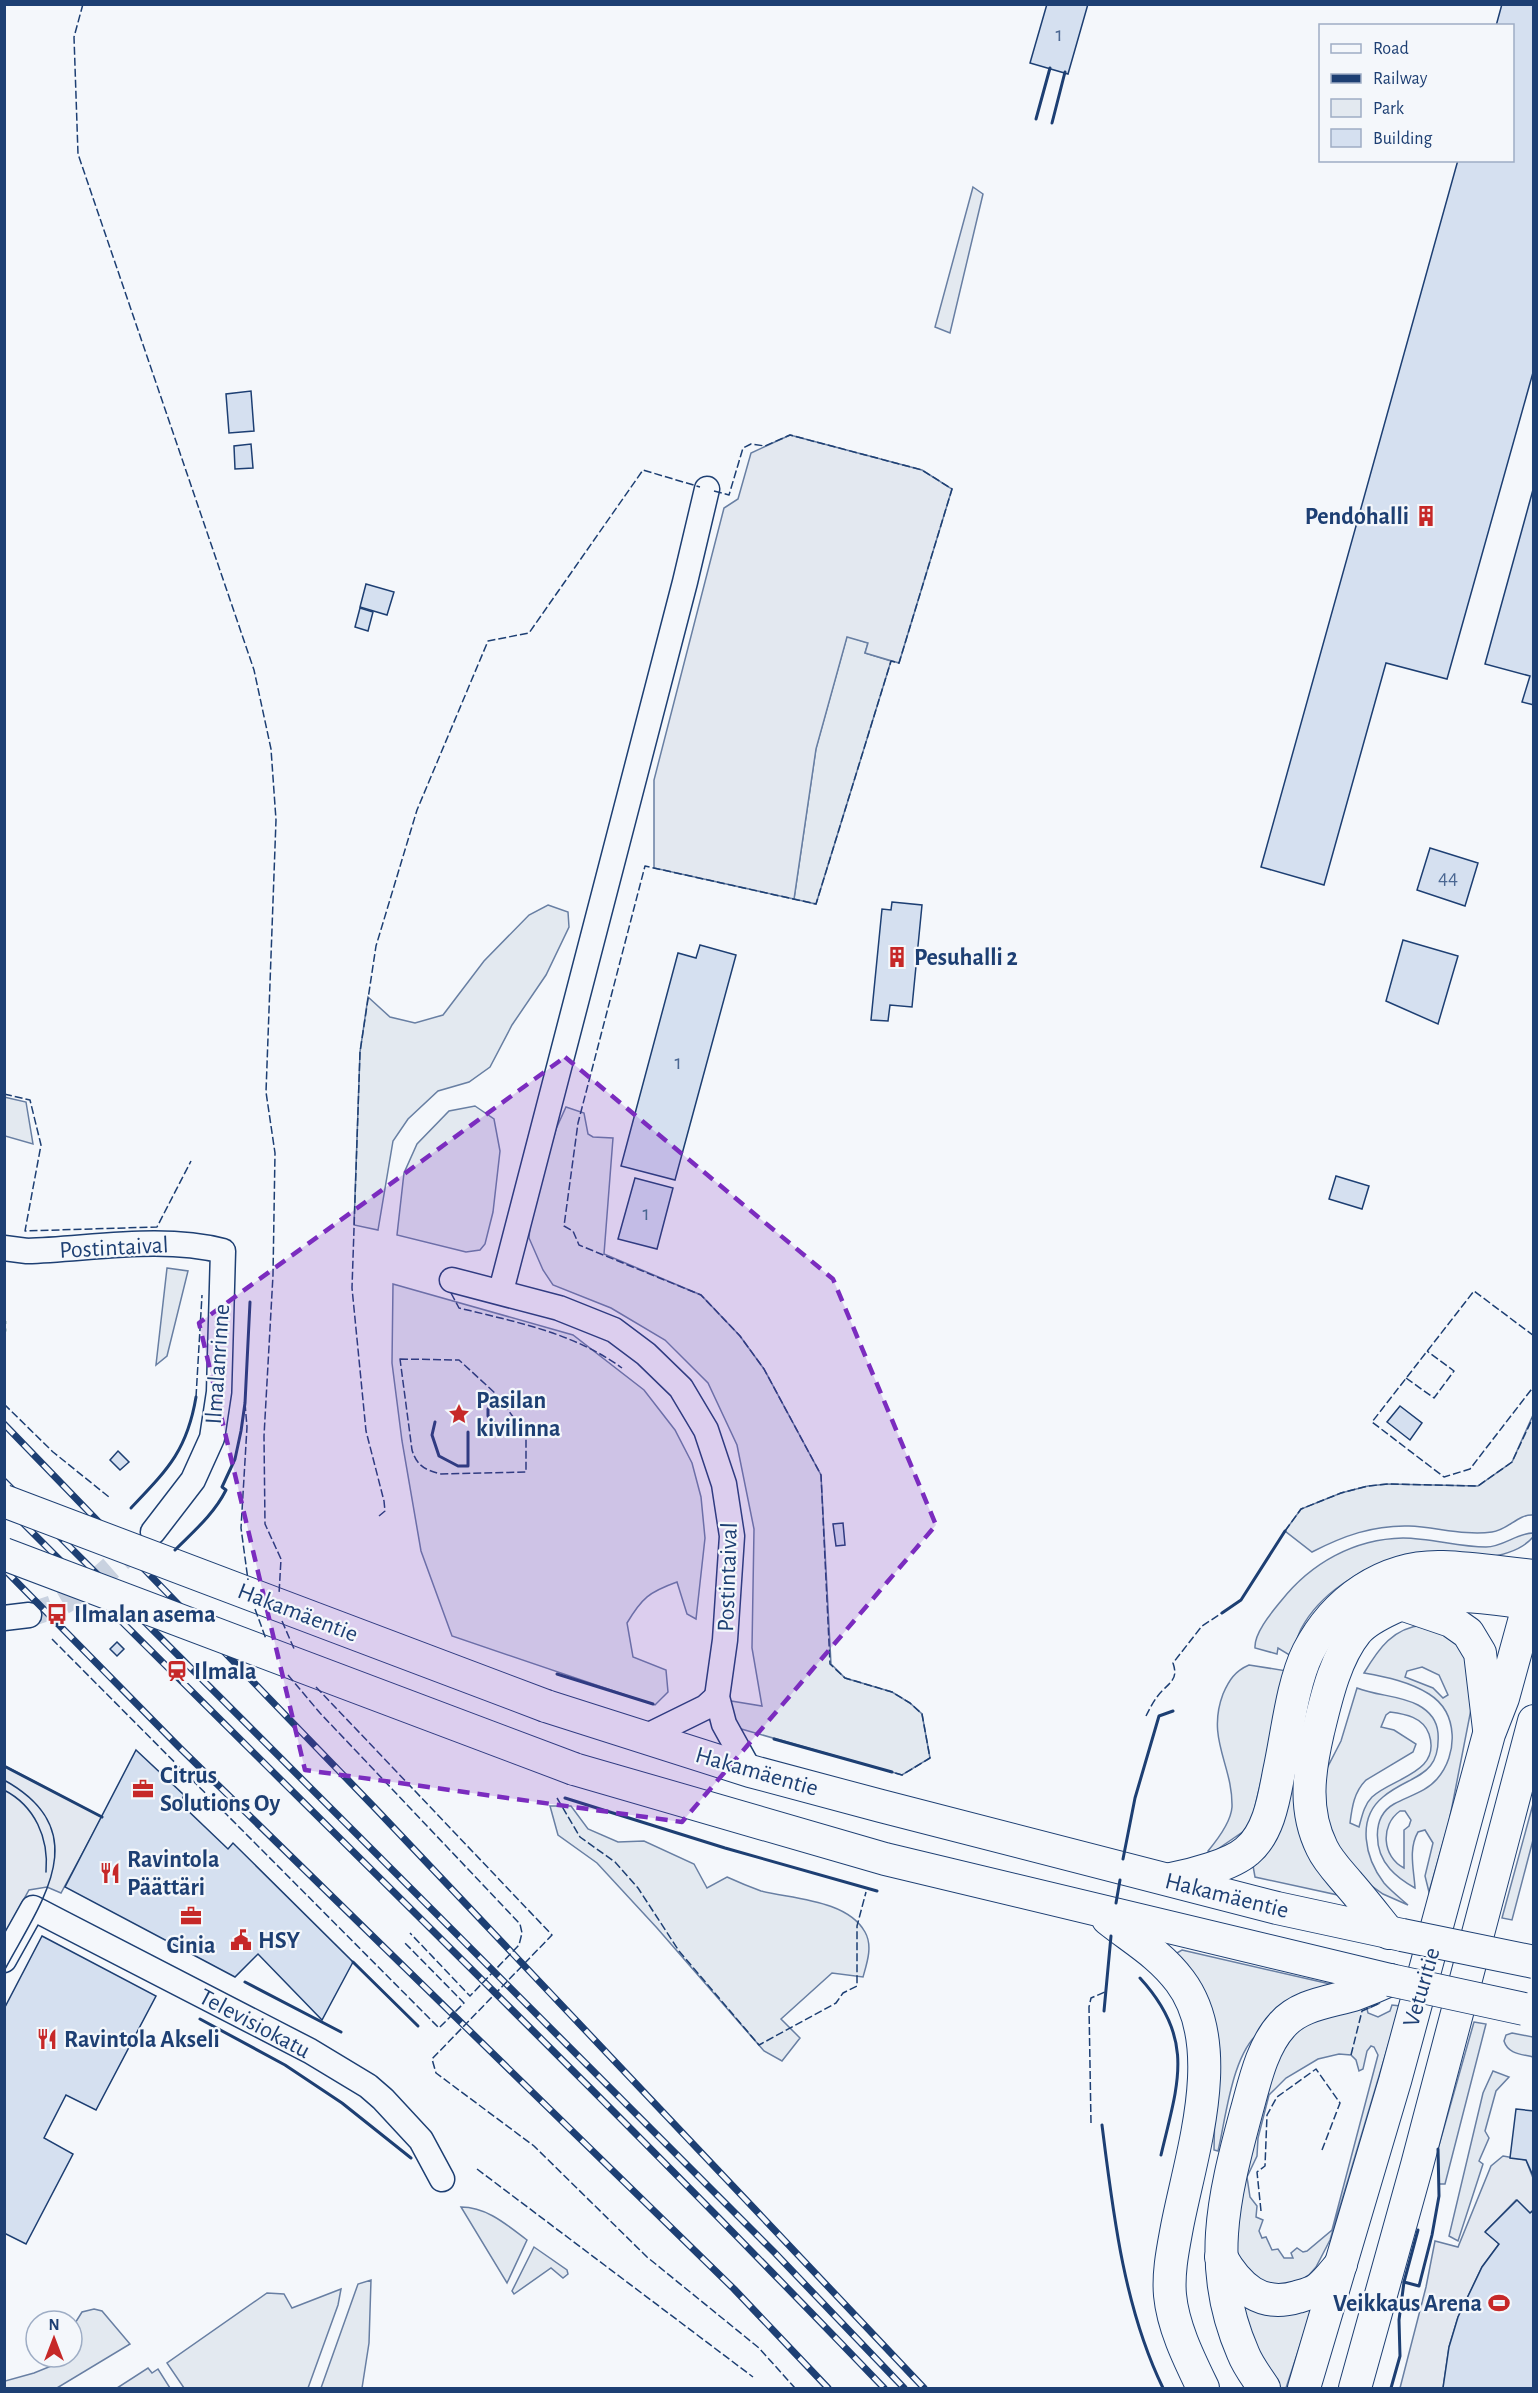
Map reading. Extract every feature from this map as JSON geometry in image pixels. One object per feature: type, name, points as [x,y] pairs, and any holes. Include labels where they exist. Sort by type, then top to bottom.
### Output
[{"type":"main road","name":"Hakamäentie","points":[[4,1502],[546,1706],[750,1771],[1163,1879],[1395,1934],[1533,1962]]},
{"type":"main road","name":"Hakamäentie","points":[[4,1554],[574,1769],[885,1859],[1098,1911],[1149,1934],[1390,1980],[1529,2010]]},
{"type":"main road","points":[[1163,1879],[1205,1872],[1247,1851],[1262,1831],[1272,1806],[1299,1680],[1308,1653],[1325,1625],[1342,1605],[1361,1590],[1385,1577],[1441,1566],[1532,1593]]},
{"type":"main road","points":[[1395,1934],[1336,1869],[1321,1847],[1308,1801],[1309,1771],[1334,1675],[1345,1650],[1358,1630],[1378,1614],[1427,1596],[1464,1597],[1532,1593]]},
{"type":"main road","name":"Veturitie","points":[[1304,2388],[1395,2081],[1489,1734],[1503,1698],[1532,1593]]},
{"type":"main road","points":[[1404,1605],[1451,1621],[1468,1633],[1480,1653],[1489,1734]]},
{"type":"main road","name":"Veturitie","points":[[1355,2388],[1417,2165],[1533,1721]]},
{"type":"main road","points":[[1149,1934],[1193,2001],[1205,2044],[1206,2067],[1197,2129],[1171,2263],[1170,2293],[1173,2316],[1203,2388]]},
{"type":"main road","points":[[1264,2388],[1244,2356],[1232,2324],[1223,2286],[1220,2256],[1225,2202],[1246,2115],[1265,2052],[1282,2025],[1317,2004],[1355,1994],[1390,1980]]},
{"type":"main road","points":[[1220,2256],[1236,2282],[1255,2295],[1277,2299],[1290,2299],[1319,2289],[1342,2263]]},
{"type":"street","points":[[501,1291],[685,582],[707,489]]},
{"type":"street","name":"Postintaival","points":[[4,1248],[27,1251],[169,1244],[204,1246],[223,1251]]},
{"type":"street","name":"Ilmalanrinne","points":[[153,1532],[193,1480],[212,1438],[219,1392],[223,1251]]},
{"type":"street","name":"Postintaival","points":[[452,1280],[559,1308],[614,1330],[646,1354],[681,1388],[706,1430],[724,1484],[732,1536],[725,1640],[717,1697]]},
{"type":"street","points":[[4,1618],[28,1616]]},
{"type":"street","points":[[643,1738],[706,1707],[717,1697],[724,1724],[750,1771]]},
{"type":"street","name":"Televisiokatu","points":[[4,1960],[33,1908],[310,2051],[368,2086],[421,2140],[442,2179]]},
{"type":"highlighted area","points":[[565,1057],[833,1279],[936,1525],[682,1822],[305,1770],[199,1323]]},
{"type":"green space","points":[[973,187],[983,194],[950,333],[935,327]]},
{"type":"green space","points":[[847,636],[868,643],[865,653],[891,661],[816,904],[794,899],[816,748]]},
{"type":"green space","points":[[548,905],[568,912],[569,927],[546,975],[512,1025],[490,1067],[469,1082],[438,1091],[408,1119],[393,1141],[378,1230],[354,1225],[360,1052],[368,997],[390,1017],[415,1023],[443,1015],[484,961],[529,915]]},
{"type":"green space","points":[[4,1097],[26,1102],[33,1144],[5,1136]]},
{"type":"green space","points":[[475,1106],[494,1119],[500,1151],[493,1212],[485,1244],[480,1250],[466,1252],[397,1235],[404,1173],[417,1144],[449,1111]]},
{"type":"green space","points":[[566,1107],[584,1113],[588,1134],[593,1137],[613,1138],[604,1254],[701,1295],[740,1336],[764,1369],[821,1475],[831,1664],[845,1678],[892,1692],[922,1714],[930,1758],[902,1775],[738,1728],[725,1700],[762,1706],[752,1648],[754,1529],[737,1445],[708,1383],[665,1340],[611,1308],[553,1285],[543,1270],[529,1238],[531,1216],[556,1129]]},
{"type":"green space","points":[[167,1268],[188,1271],[167,1356],[156,1365]]},
{"type":"green space","points":[[393,1284],[573,1335],[644,1390],[675,1430],[692,1463],[701,1497],[705,1538],[696,1619],[687,1614],[677,1582],[647,1597],[637,1607],[627,1623],[633,1657],[666,1670],[668,1692],[655,1705],[452,1636],[421,1551],[402,1441],[392,1363]]},
{"type":"green space","points":[[1533,1415],[1533,1515],[1523,1517],[1498,1531],[1482,1533],[1409,1526],[1383,1527],[1347,1536],[1312,1552],[1285,1531],[1301,1509],[1341,1493],[1368,1486],[1388,1484],[1478,1486],[1512,1462]]},
{"type":"green space","points":[[1533,1533],[1533,1537],[1521,1547],[1489,1557],[1450,1559],[1398,1557],[1369,1568],[1342,1584],[1319,1604],[1301,1629],[1291,1656],[1278,1648],[1277,1654],[1255,1648],[1257,1636],[1264,1623],[1293,1587],[1320,1565],[1351,1548],[1385,1539],[1403,1538],[1486,1547]]},
{"type":"green space","points":[[1423,1625],[1464,1643],[1474,1694],[1449,1822],[1429,1892],[1425,1876],[1433,1843],[1425,1830],[1418,1832],[1413,1845],[1415,1888],[1396,1875],[1385,1862],[1378,1844],[1378,1826],[1387,1810],[1394,1804],[1428,1787],[1444,1769],[1452,1747],[1450,1723],[1439,1702],[1429,1694],[1398,1680],[1364,1673],[1375,1655],[1388,1641],[1403,1630]],"holes":[[[1422,1667],[1439,1675],[1448,1695],[1443,1698],[1433,1688],[1405,1677],[1407,1671]],[[1400,1811],[1405,1811],[1411,1820],[1409,1826],[1404,1830],[1404,1868],[1391,1856],[1386,1841],[1389,1824]]]},
{"type":"green space","points":[[1249,1665],[1287,1671],[1252,1819],[1244,1831],[1212,1853],[1208,1851],[1227,1824],[1232,1807],[1229,1778],[1217,1725],[1219,1710],[1230,1680]]},
{"type":"green space","points":[[1357,1688],[1418,1705],[1429,1713],[1436,1724],[1438,1748],[1429,1767],[1422,1774],[1383,1797],[1369,1816],[1366,1827],[1368,1851],[1377,1873],[1384,1883],[1408,1905],[1383,1894],[1362,1879],[1344,1857],[1328,1826],[1322,1778],[1341,1741]],"holes":[[[1390,1712],[1418,1720],[1429,1734],[1431,1747],[1428,1758],[1422,1766],[1381,1790],[1369,1800],[1359,1827],[1350,1823],[1354,1800],[1362,1785],[1366,1780],[1413,1752],[1416,1744],[1394,1730],[1381,1727],[1386,1715]]]},
{"type":"green space","points":[[1289,1774],[1295,1774],[1339,1892],[1338,1895],[1255,1877],[1252,1860]]},
{"type":"green space","points":[[1533,1804],[1533,1840],[1512,1920],[1502,1918]]},
{"type":"green space","points":[[550,1806],[571,1806],[588,1829],[618,1842],[644,1841],[694,1864],[707,1888],[727,1877],[761,1891],[818,1903],[846,1913],[857,1921],[869,1943],[863,1977],[832,1973],[781,2019],[800,2038],[782,2061],[764,2051],[597,1863],[558,1835]]},
{"type":"green space","points":[[1182,1950],[1330,1984],[1315,1997],[1261,2031],[1251,2041],[1237,2069],[1218,2151],[1214,2150],[1215,2103],[1220,2053],[1214,2024],[1175,1954]]},
{"type":"green space","points":[[1380,2003],[1367,2009],[1368,2013],[1378,2017],[1390,2011],[1392,2005],[1400,2006],[1330,2240],[1316,2267],[1309,2275],[1295,2284],[1281,2287],[1252,2278],[1236,2252],[1232,2227],[1268,2061],[1293,2027],[1353,2004]],"holes":[[[1371,2046],[1378,2055],[1332,2230],[1307,2251],[1303,2252],[1297,2248],[1291,2253],[1293,2258],[1284,2258],[1278,2249],[1272,2250],[1266,2237],[1262,2238],[1259,2231],[1263,2220],[1256,2217],[1257,2206],[1250,2197],[1247,2177],[1257,2156],[1258,2138],[1269,2095],[1286,2078],[1318,2059],[1339,2054],[1351,2055],[1356,2060],[1359,2071],[1363,2069],[1367,2051]]]},
{"type":"green space","points":[[1474,2022],[1486,2024],[1445,2184],[1439,2184],[1438,2149]]},
{"type":"green space","points":[[1512,2033],[1533,2037],[1533,2057],[1509,2049],[1504,2041],[1506,2035]]},
{"type":"green space","points":[[1493,2071],[1509,2077],[1496,2091],[1485,2131],[1489,2138],[1479,2161],[1483,2164],[1458,2241],[1449,2236],[1483,2093]]},
{"type":"green space","points":[[461,2207],[488,2213],[527,2240],[507,2283]]},
{"type":"green space","points":[[534,2247],[567,2270],[568,2274],[563,2278],[551,2268],[514,2294],[512,2291]]},
{"type":"green space","points":[[371,2280],[369,2343],[362,2388],[321,2388],[358,2284]]},
{"type":"green space","points":[[341,2289],[338,2305],[308,2388],[184,2388],[167,2363],[267,2293],[284,2294],[292,2308]]},
{"type":"green space","points":[[1234,2297],[1310,2308],[1311,2312],[1286,2388],[1273,2388]]},
{"type":"green space","points":[[94,2309],[102,2311],[130,2344],[57,2388],[5,2388],[5,2381],[44,2369],[84,2369],[84,2312]]},
{"type":"green space","points":[[148,2368],[152,2373],[158,2369],[170,2388],[117,2388]]},
{"type":"shaded area","points":[[790,435],[922,470],[952,489],[899,663],[865,653],[868,643],[847,637],[816,749],[794,899],[654,868],[654,780],[724,508],[738,499],[751,453]]},
{"type":"shaded area","points":[[5,1766],[102,1817],[61,1893],[47,1887],[29,1890],[5,1933]]},
{"type":"shaded area","points":[[1503,2156],[1526,2160],[1533,2178],[1533,2210],[1530,2213],[1516,2200],[1486,2231],[1499,2244],[1482,2267],[1458,2317],[1449,2347],[1443,2388],[1400,2388],[1426,2287],[1435,2241],[1458,2247],[1491,2166]]},
{"type":"building","points":[[1047,4],[1088,4],[1068,74],[1030,63]]},
{"type":"building","name":"Pendohalli","points":[[1502,4],[1534,4],[1534,369],[1447,679],[1386,663],[1324,885],[1261,867],[1457,162],[1514,162],[1514,24],[1497,24]]},
{"type":"building","points":[[251,391],[254,431],[229,433],[226,394]]},
{"type":"building","points":[[251,444],[253,468],[235,469],[234,446]]},
{"type":"building","points":[[1534,486],[1534,705],[1522,702],[1530,676],[1485,664]]},
{"type":"building","points":[[366,584],[394,592],[387,615],[360,607]]},
{"type":"building","points":[[360,608],[373,612],[368,631],[355,627]]},
{"type":"building","points":[[1430,848],[1478,863],[1465,906],[1417,890]]},
{"type":"building","name":"Pesuhalli 2","points":[[892,902],[922,905],[912,1007],[890,1005],[888,1021],[871,1020],[882,909],[891,910]]},
{"type":"building","points":[[1403,940],[1458,956],[1438,1024],[1386,1001]]},
{"type":"building","points":[[700,945],[736,955],[675,1180],[621,1166],[678,953],[696,958]]},
{"type":"building","points":[[1336,1176],[1369,1186],[1362,1209],[1329,1199]]},
{"type":"building","points":[[635,1178],[673,1188],[657,1249],[618,1239]]},
{"type":"building","points":[[1400,1406],[1422,1423],[1410,1440],[1387,1422]]},
{"type":"building","points":[[118,1451],[129,1462],[120,1470],[110,1460]]},
{"type":"building","points":[[843,1523],[845,1545],[836,1546],[833,1524]]},
{"type":"building","points":[[117,1642],[124,1649],[117,1656],[110,1649]]},
{"type":"building","points":[[136,1750],[184,1795],[180,1803],[228,1849],[233,1843],[353,1962],[322,2020],[258,1954],[235,1977],[65,1887]]},
{"type":"building","points":[[42,1936],[156,1996],[96,2110],[66,2095],[44,2138],[73,2154],[26,2244],[4,2233],[4,2009]]},
{"type":"building","points":[[1516,2109],[1534,2111],[1534,2178],[1526,2160],[1510,2158]]},
{"type":"building","name":"Veikkaus Arena","points":[[1517,2200],[1530,2213],[1534,2210],[1534,2388],[1443,2388],[1449,2347],[1458,2317],[1482,2267],[1499,2244],[1485,2232]]},
{"type":"tunnel","points":[[29,1615],[59,1605],[87,1589],[144,1539]]},
{"type":"tram line","points":[[4,1780],[32,1800],[49,1822],[55,1845],[53,1870],[45,1894],[4,1971]]},
{"type":"tram line","points":[[4,1790],[24,1805],[38,1824],[45,1847],[46,1872]]},
{"type":"railway","points":[[4,1424],[375,1808],[924,2388]]},
{"type":"railway","points":[[4,1481],[775,2253],[904,2388]]},
{"type":"railway","points":[[4,1504],[557,2054],[884,2388]]},
{"type":"railway","points":[[4,1569],[180,1748],[734,2289],[828,2388]]},
{"type":"hedge","points":[[4,1321],[4,1334]]},
{"type":"fence","points":[[83,4],[74,37],[78,154],[254,670],[271,749],[276,820],[266,1092],[275,1153],[273,1275],[264,1436],[265,1524],[281,1559],[279,1594]]},
{"type":"fence","points":[[714,491],[729,495],[743,448],[751,444],[765,446],[790,435],[922,470],[952,489],[899,663],[891,661],[816,904],[645,866],[578,1123],[564,1226],[573,1231],[579,1245],[701,1295],[740,1336],[764,1369],[821,1475],[830,1664],[845,1678],[892,1692],[922,1714],[930,1758],[902,1775],[892,1772]]},
{"type":"fence","points":[[379,1516],[385,1511],[384,1501],[366,1431],[352,1288],[360,1052],[376,946],[417,810],[488,641],[529,633],[643,470],[700,487]]},
{"type":"fence","points":[[4,1094],[30,1100],[41,1145],[25,1231],[157,1227],[191,1161]]},
{"type":"fence","points":[[1534,1336],[1474,1291],[1372,1422],[1444,1477],[1470,1469],[1534,1386]]},
{"type":"fence","points":[[451,1293],[459,1308],[564,1337],[604,1356],[622,1368]]},
{"type":"fence","points":[[196,1397],[202,1295]]},
{"type":"fence","points":[[1406,1378],[1434,1398],[1454,1371],[1427,1351]]},
{"type":"fence","points":[[400,1359],[459,1360],[496,1394],[526,1434],[526,1472],[441,1474],[422,1466],[416,1460],[412,1450],[400,1359]]},
{"type":"fence","points":[[245,1403],[247,1427],[241,1528],[248,1580]]},
{"type":"fence","points":[[4,1404],[53,1452],[109,1497]]},
{"type":"fence","points":[[1285,1531],[1301,1509],[1341,1493],[1368,1486],[1388,1484],[1478,1486],[1512,1462],[1534,1415]]},
{"type":"fence","points":[[255,1609],[266,1639]]},
{"type":"fence","points":[[1146,1716],[1157,1697],[1173,1679],[1175,1672],[1173,1663],[1202,1626],[1222,1613]]},
{"type":"fence","points":[[282,1621],[295,1651]]},
{"type":"fence","points":[[52,1639],[439,2028],[464,2003],[403,1941]]},
{"type":"fence","points":[[288,1675],[320,1713],[520,1924],[522,1933],[519,1945],[470,1996],[410,1933]]},
{"type":"fence","points":[[316,1687],[552,1935],[432,2059],[436,2073],[534,2146],[647,2257],[759,2348],[795,2388]]},
{"type":"fence","points":[[557,1798],[580,1837],[615,1862],[638,1888],[679,1951],[759,2045],[836,2003],[843,1993],[857,1986],[857,1926],[866,1892]]},
{"type":"fence","points":[[1091,2123],[1089,2007],[1091,1998],[1105,1992]]},
{"type":"fence","points":[[1351,2055],[1362,2011],[1380,2003]]},
{"type":"fence","points":[[1261,2211],[1257,2172],[1265,2166],[1267,2115],[1277,2097],[1316,2069],[1340,2103],[1322,2150]]},
{"type":"fence","points":[[477,2169],[753,2377]]},
{"type":"wall","points":[[1036,119],[1050,68]]},
{"type":"wall","points":[[1052,123],[1065,72]]},
{"type":"wall","points":[[175,1550],[210,1515],[226,1490],[222,1487],[235,1459],[245,1403],[250,1302]]},
{"type":"wall","points":[[131,1508],[174,1458],[187,1432],[196,1397]]},
{"type":"wall","points":[[492,1405],[488,1409],[488,1416],[499,1428]]},
{"type":"wall","points":[[435,1422],[432,1435],[439,1456],[458,1466],[468,1466],[468,1432]]},
{"type":"wall","points":[[1222,1613],[1241,1600],[1285,1531]]},
{"type":"wall","points":[[557,1674],[653,1704]]},
{"type":"wall","points":[[1123,1859],[1135,1798],[1159,1716],[1173,1711]]},
{"type":"wall","points":[[774,1739],[892,1772]]},
{"type":"wall","points":[[4,1766],[102,1817]]},
{"type":"wall","points":[[565,1798],[725,1848],[877,1891]]},
{"type":"wall","points":[[1116,1903],[1120,1880]]},
{"type":"wall","points":[[1104,2011],[1111,1936]]},
{"type":"wall","points":[[353,1962],[418,2026]]},
{"type":"wall","points":[[1140,1978],[1158,2000],[1169,2021],[1176,2042],[1177,2083],[1161,2155]]},
{"type":"wall","points":[[245,1982],[341,2032]]},
{"type":"wall","points":[[200,2019],[285,2065],[342,2103],[411,2158]]},
{"type":"wall","points":[[1102,2125],[1116,2226],[1129,2293],[1163,2388]]},
{"type":"wall","points":[[1418,2230],[1404,2282],[1419,2286],[1439,2196],[1438,2149]]},
{"type":"wall","points":[[1391,2388],[1400,2356],[1399,2320],[1404,2282]]},
{"type":"place","name":"Pendohalli","points":[[1426,516]]},
{"type":"place","name":"Pesuhalli 2","points":[[897,957]]},
{"type":"place","name":"Pasilan kivilinna","points":[[459,1414]]},
{"type":"place","name":"Ilmalan asema","points":[[57,1614]]},
{"type":"place","name":"Ilmala","points":[[177,1671]]},
{"type":"place","name":"Citrus Solutions Oy","points":[[143,1789]]},
{"type":"place","name":"Ravintola Päättäri","points":[[110,1873]]},
{"type":"place","name":"Cinia","points":[[191,1916]]},
{"type":"place","name":"HSY","points":[[241,1940]]},
{"type":"place","name":"Ravintola Akseli","points":[[47,2039]]},
{"type":"place","name":"Veikkaus Arena","points":[[1499,2303]]}]
